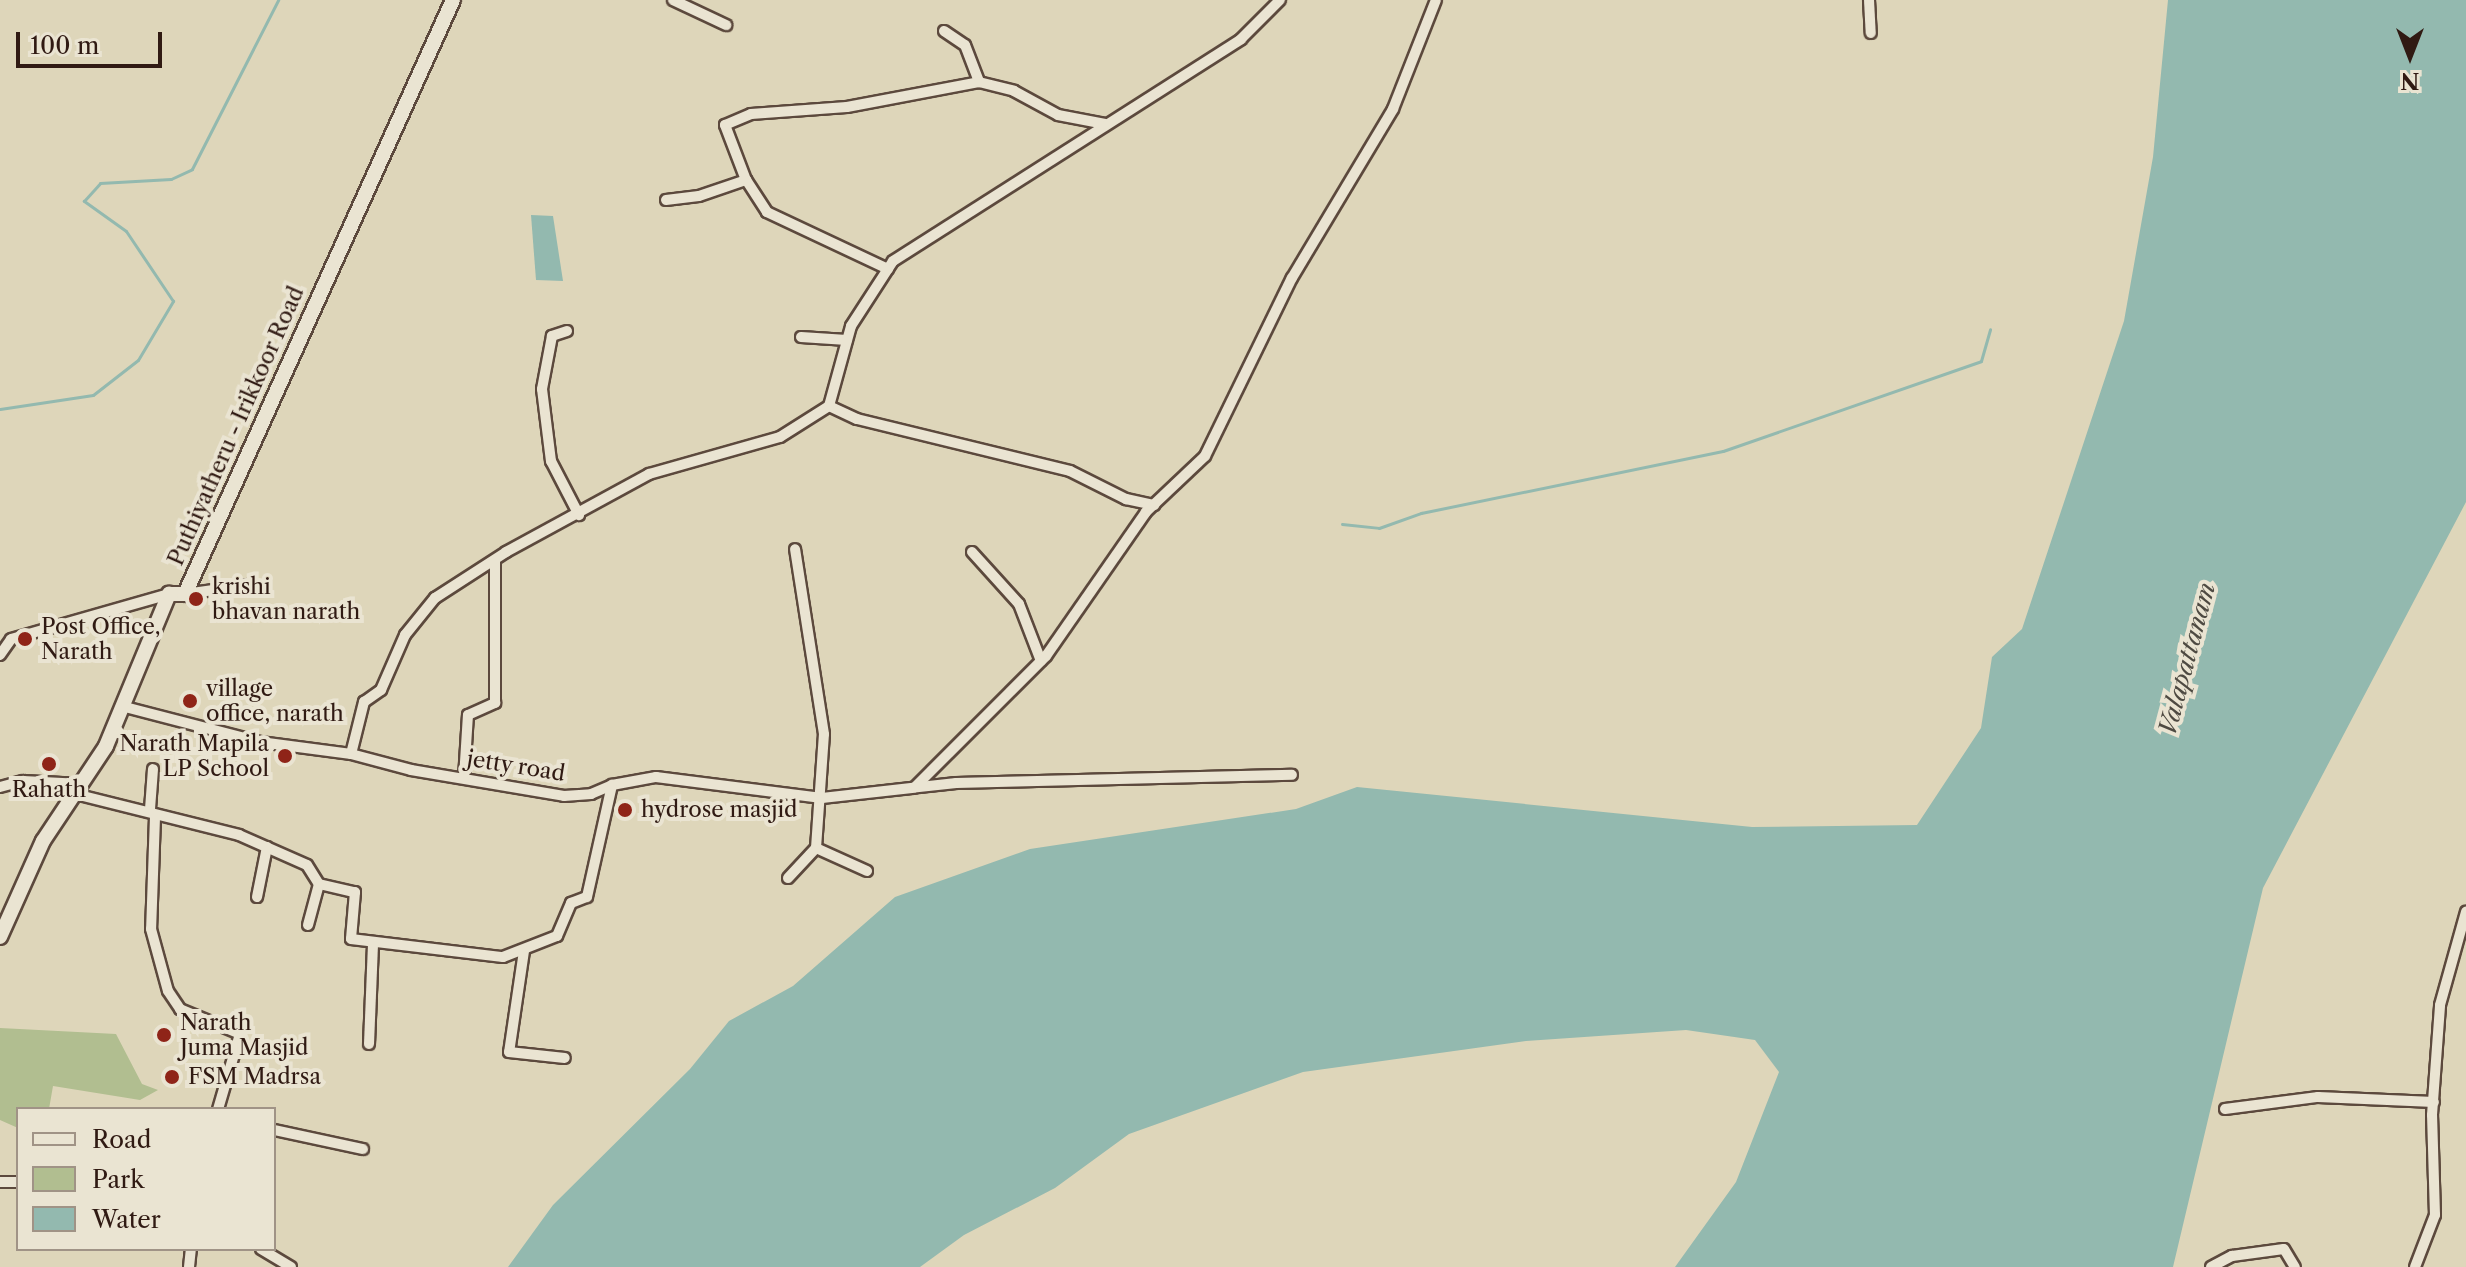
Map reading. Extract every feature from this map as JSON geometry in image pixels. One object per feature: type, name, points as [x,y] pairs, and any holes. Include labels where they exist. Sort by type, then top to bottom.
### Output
[{"type":"main road","name":"Puthiyatheru - Irikkoor Road","points":[[0,937],[43,841],[79,789],[125,707],[169,594],[185,594],[453,0]]},
{"type":"street","points":[[673,0],[726,25]]},
{"type":"street","points":[[351,754],[364,702],[381,690],[405,635],[435,598],[495,560],[649,474],[780,437],[829,406],[847,340],[888,269],[964,213],[1241,39],[1280,0]]},
{"type":"street","points":[[906,790],[948,760],[1041,661],[1154,505],[1205,456],[1226,420],[1292,278],[1393,109],[1436,0]]},
{"type":"street","points":[[1869,0],[1871,33]]},
{"type":"street","points":[[944,31],[965,45],[979,82]]},
{"type":"street","points":[[888,269],[767,212],[746,180],[725,125],[751,114],[847,107],[979,82],[1014,91],[1058,115],[1105,124]]},
{"type":"street","points":[[666,200],[699,196],[746,180]]},
{"type":"street","points":[[567,331],[552,336],[542,389],[551,461],[579,515]]},
{"type":"street","points":[[801,337],[847,340]]},
{"type":"street","points":[[829,406],[857,419],[1070,471],[1126,499],[1154,505]]},
{"type":"street","points":[[788,878],[816,848],[822,798],[824,734],[795,549]]},
{"type":"street","points":[[972,552],[1019,604],[1041,661]]},
{"type":"street","points":[[464,778],[468,715],[495,703],[495,560]]},
{"type":"street","points":[[185,594],[248,585]]},
{"type":"street","points":[[0,655],[11,639],[169,594]]},
{"type":"street","name":"jetty road","points":[[125,707],[260,742],[351,754],[564,796],[591,794],[612,785],[656,777],[822,798],[956,783],[1292,775]]},
{"type":"street","points":[[153,769],[151,929],[168,991],[180,1009],[240,1034],[219,1107]]},
{"type":"street","points":[[0,787],[23,781],[79,789],[152,813],[239,835],[307,865],[319,884],[355,892],[349,936],[373,944],[503,957],[557,936],[571,903],[587,897],[612,785]]},
{"type":"street","points":[[257,897],[267,847]]},
{"type":"street","points":[[816,848],[867,871]]},
{"type":"street","points":[[308,925],[319,884]]},
{"type":"street","points":[[2415,1267],[2435,1215],[2434,1102],[2440,1005],[2466,912]]},
{"type":"street","points":[[369,1044],[373,944]]},
{"type":"street","points":[[524,951],[509,1052],[565,1058]]},
{"type":"street","points":[[2454,953],[2466,956]]},
{"type":"street","points":[[2225,1109],[2318,1097],[2434,1102]]},
{"type":"street","points":[[276,1130],[363,1149]]},
{"type":"street","points":[[2211,1267],[2232,1256],[2284,1249],[2295,1267]]},
{"type":"street","points":[[264,1251],[291,1267]]},
{"type":"green space","points":[[0,1028],[116,1034],[142,1084],[158,1090],[140,1100],[53,1086],[49,1107],[16,1107],[16,1127],[0,1120]]},
{"type":"water","name":"Valapattanam","points":[[2168,0],[2466,0],[2466,502],[2263,888],[2173,1267],[1675,1267],[1736,1182],[1779,1072],[1755,1040],[1686,1030],[1526,1041],[1303,1072],[1129,1134],[1055,1188],[964,1235],[920,1267],[508,1267],[553,1205],[690,1069],[729,1021],[793,986],[895,897],[1030,849],[1296,809],[1357,787],[1752,827],[1917,825],[1981,728],[1992,657],[2022,629],[2124,321],[2153,157]]},
{"type":"water","points":[[531,215],[553,216],[563,281],[536,280]]},
{"type":"waterway","points":[[0,409],[93,395],[138,360],[173,301],[126,231],[84,201],[100,183],[171,179],[192,169],[278,0]]},
{"type":"waterway","points":[[1342,524],[1379,528],[1421,513],[1723,451],[1981,361],[1990,329]]},
{"type":"place","name":"krishi bhavan narath","points":[[196,599]]},
{"type":"place","name":"Post Office, Narath","points":[[25,639]]},
{"type":"place","name":"village office, narath","points":[[190,701]]},
{"type":"place","name":"Narath Mapila LP School","points":[[285,756]]},
{"type":"place","name":"Rahath","points":[[49,764]]},
{"type":"place","name":"hydrose masjid","points":[[625,810]]},
{"type":"place","name":"Narath Juma Masjid","points":[[164,1035]]},
{"type":"place","name":"FSM Madrsa","points":[[172,1077]]}]
